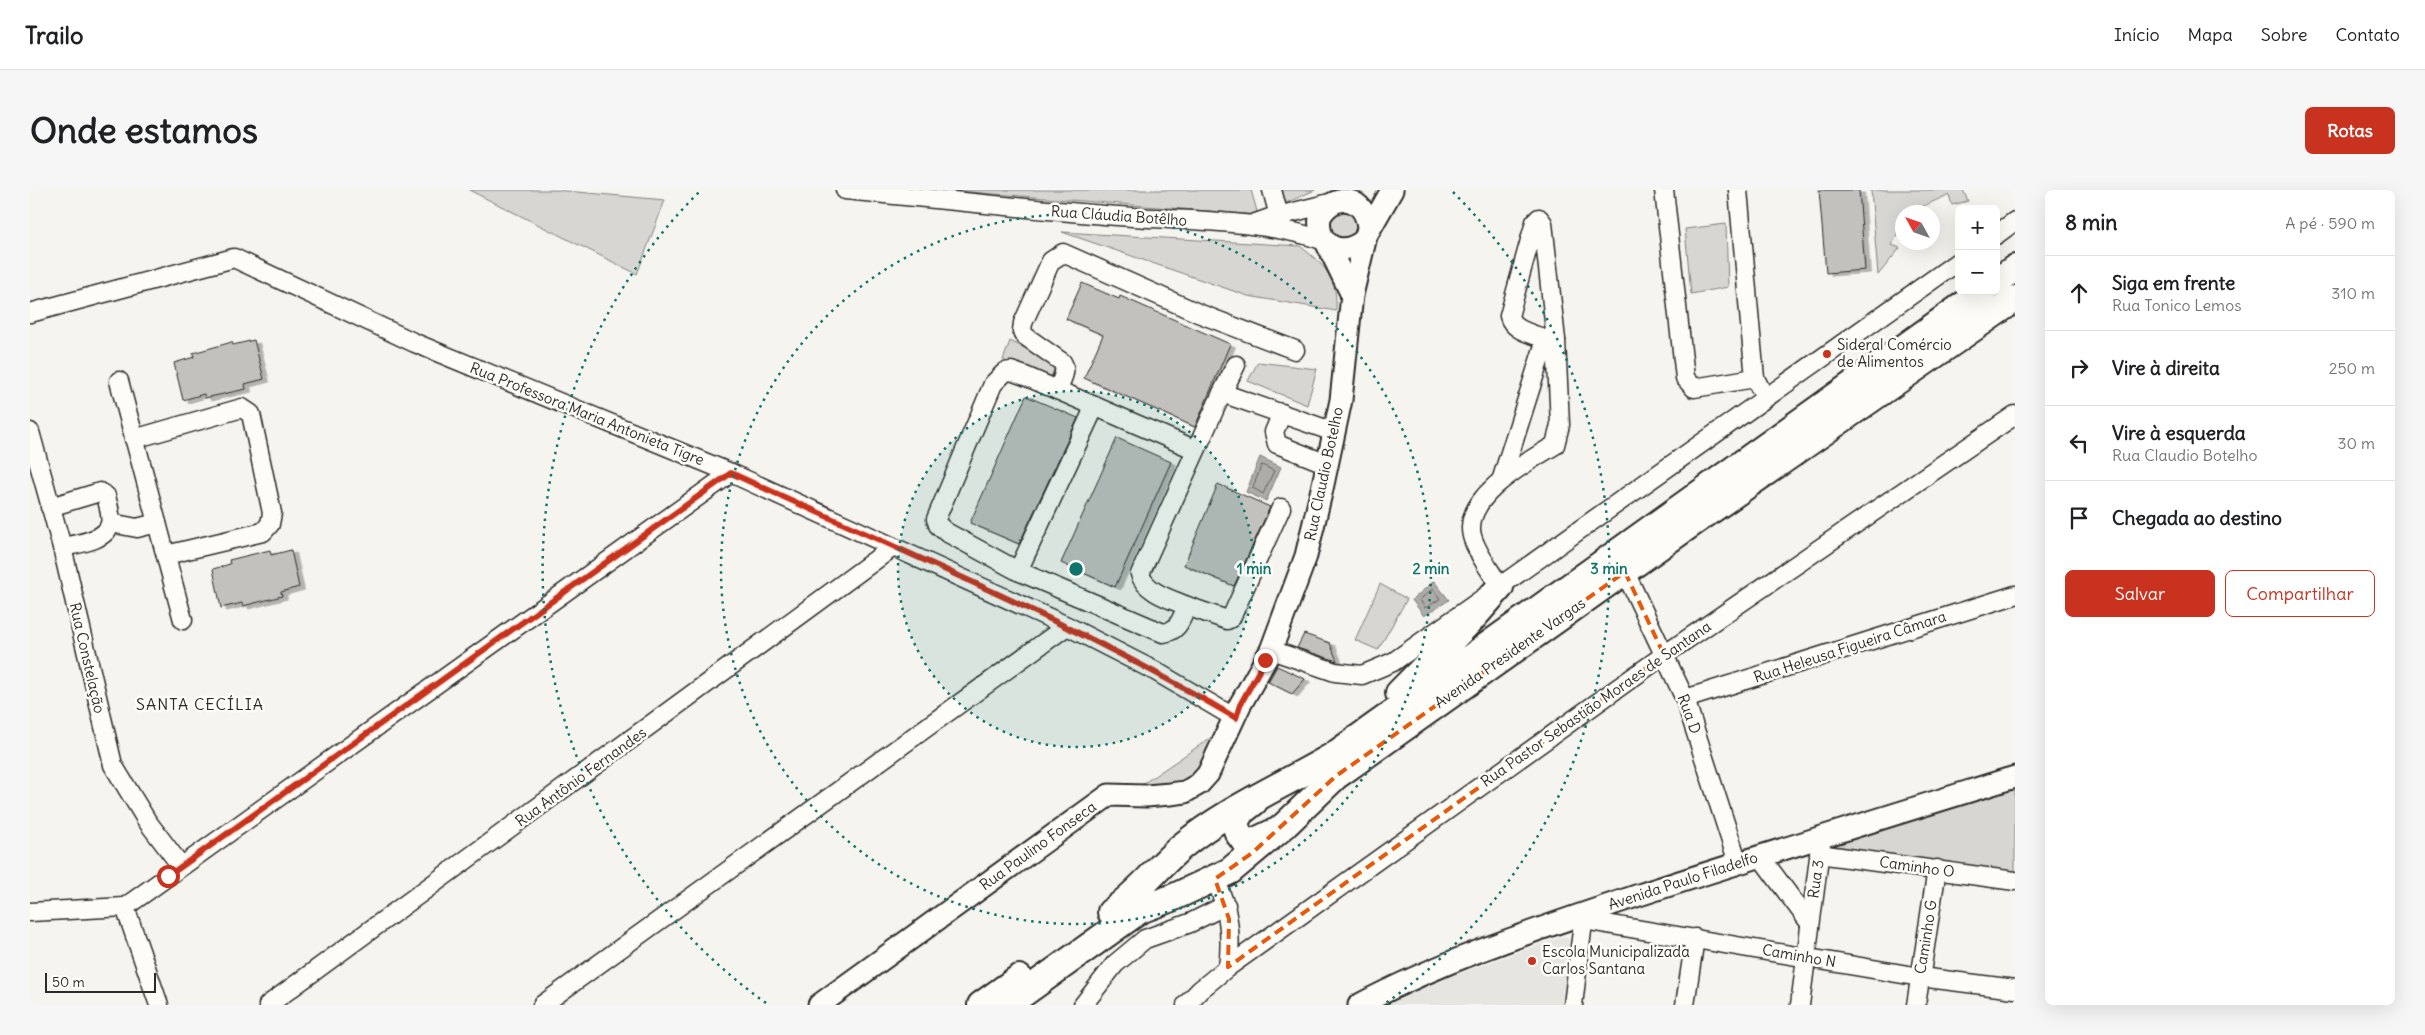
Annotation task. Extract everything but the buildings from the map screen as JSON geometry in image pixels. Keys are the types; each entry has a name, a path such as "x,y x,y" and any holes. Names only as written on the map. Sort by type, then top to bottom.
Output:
{"main road":[{"path":"2000,279 2015,268"},
{"name":"Avenida Presidente Vargas","path":"981,1005 1132,898 1175,853 1232,810 1316,766 1353,742 1695,495 1977,295"},
{"name":"Avenida Presidente Vargas","path":"1007,1005 1140,910 1215,879 1242,861 1285,825 1336,776 2015,299"},
{"path":"1353,742 1472,619 1500,587"},
{"path":"1266,792 1241,812 1236,820 1237,832 1246,842 1252,843 1260,841 1285,825"}],"street":[{"name":"Rua Cláudia Botêlho","path":"845,190 1054,211 1250,226 1276,223 1326,242"},
{"path":"1261,190 1276,223"},
{"path":"1272,190 1276,223"},
{"name":"Rua Claudio Botelho","path":"1238,711 1271,650 1306,556 1341,400 1352,295 1368,230 1392,190"},
{"path":"1664,190 1685,378 1694,388 1756,378"},
{"path":"1738,190 1756,378 1765,400"},
{"path":"1276,223 1342,198 1352,200 1362,207 1367,216 1368,230 1362,241 1346,249 1336,248 1326,242"},
{"path":"1342,198 1320,217 1320,234 1326,242 1352,295"},
{"path":"1500,587 1474,544 1471,523 1476,509 1502,478 1555,444 1559,435 1543,222 1538,218 1535,222 1509,316 1511,322 1516,327 1551,340"},
{"path":"2000,231 2015,221"},
{"path":"1058,390 1064,376 1065,366 1025,336 1022,331 1023,324 1052,261 1063,253 1198,313 1295,350"},
{"name":"Rua Professora Maria Antonieta Tigre","path":"30,313 234,258 415,344 731,473 1067,626 1238,711"},
{"path":"1271,650 1335,672 1362,675 1393,662 1955,264"},
{"path":"1502,478 1551,340"},
{"path":"1236,364 1140,574 1142,582 1158,593 1187,606 1227,620 1231,618 1281,508"},
{"path":"1187,606 1178,628 1163,634 1018,571 946,532 938,525 936,519 993,384 1005,372 1011,371 1058,390 1196,450"},
{"path":"119,381 183,620"},
{"path":"1222,393 1334,432"},
{"path":"1018,571 1095,406"},
{"path":"134,439 242,408 251,414 272,513 270,524 263,532 166,555"},
{"path":"1282,413 1274,432 1276,444 1327,464"},
{"name":"Rua Pastor Sebastião Moraes de Santana","path":"1186,1005 1200,990 1228,967 1664,655 2015,415"},
{"name":"Rua Constelação","path":"30,432 62,547 113,765 147,821 182,866"},
{"path":"30,912 126,906 731,473"},
{"path":"50,507 100,492 106,496 111,523"},
{"path":"111,523 137,528 157,523"},
{"path":"62,547 98,537 111,523"},
{"name":"Rua Antônio Fernandes","path":"268,1005 893,547"},
{"name":"Rua D","path":"1624,572 1685,699 1738,862"},
{"name":"Rua Heleusa Figueira Câmara","path":"1685,699 2015,595"},
{"path":"542,1005 1067,626"},
{"name":"Rua Paulino Fonseca","path":"819,1005 1109,795 1146,796 1170,794 1185,792 1198,784 1208,774 1238,711"},
{"name":"Avenida Paulo Filadelfo","path":"1361,1004 1420,974 1470,953 1584,917 1738,862 1821,845 2015,777"},
{"name":"Caminho O","path":"1821,845 1937,869 2015,882"},
{"name":"Rua 3","path":"1808,957 1809,922 1821,845"},
{"name":"Rua 3","path":"1760,856 1809,922"},
{"name":"Caminho G","path":"1916,1005 1937,869"},
{"path":"1215,879 1226,905 1231,938 1228,967"},
{"path":"1083,1005 1115,964 1145,939 1190,923 1226,905"},
{"path":"126,906 159,1005"},
{"path":"1573,1005 1584,917"},
{"name":"Caminho N","path":"1584,917 1920,976 2015,989"},
{"path":"1685,1005 1696,938"},
{"path":"1800,1005 1808,957"}],"highlighted area":[{"path":"1625,572 1664,655 1228,967 1229,919 1215,879 1252,853 1336,776"}],"shaded area":[{"path":"469,190 555,190 665,200 637,274"},
{"path":"945,190 1251,190 1258,215"},
{"path":"1282,190 1315,190 1286,203"},
{"path":"1871,190 1963,190 1968,201 1952,205 1949,195 1926,205 1895,205 1895,239 1892,245 1895,246 1895,250 1898,250 1878,275"},
{"path":"1333,209 1352,210 1361,228 1345,247 1324,234"},
{"path":"1726,224 1728,287 1691,294 1685,229"},
{"path":"1062,232 1300,246 1323,266 1328,273 1335,289 1336,311 1248,296"},
{"path":"1010,341 1057,363 1049,381 1003,360"},
{"path":"1258,362 1317,369 1307,405 1248,381"},
{"path":"1380,584 1407,599 1378,650 1355,640"},
{"path":"1225,728 1196,783 1128,794"},
{"path":"2015,787 2015,874 1828,845"},
{"name":"Escola Municipalizada Carlos Santana","path":"1564,936 1572,942 1562,1005 1384,1005 1440,980"}],"water":[{"path":"1260,457 1281,467 1266,501 1246,492"},
{"path":"1434,581 1449,600 1424,616 1412,600"}],"place":[{"name":"Sideral Comércio de Alimentos","path":"1827,354"},
{"name":"Escola Municipalizada Carlos Santana","path":"1532,961"}],"district":[{"name":"SANTA CECÍLIA","path":"200,704"}],"route":[{"path":"168,876 731,473 1067,626 1155,671 1236,718 1240,705 1265,660"}]}
